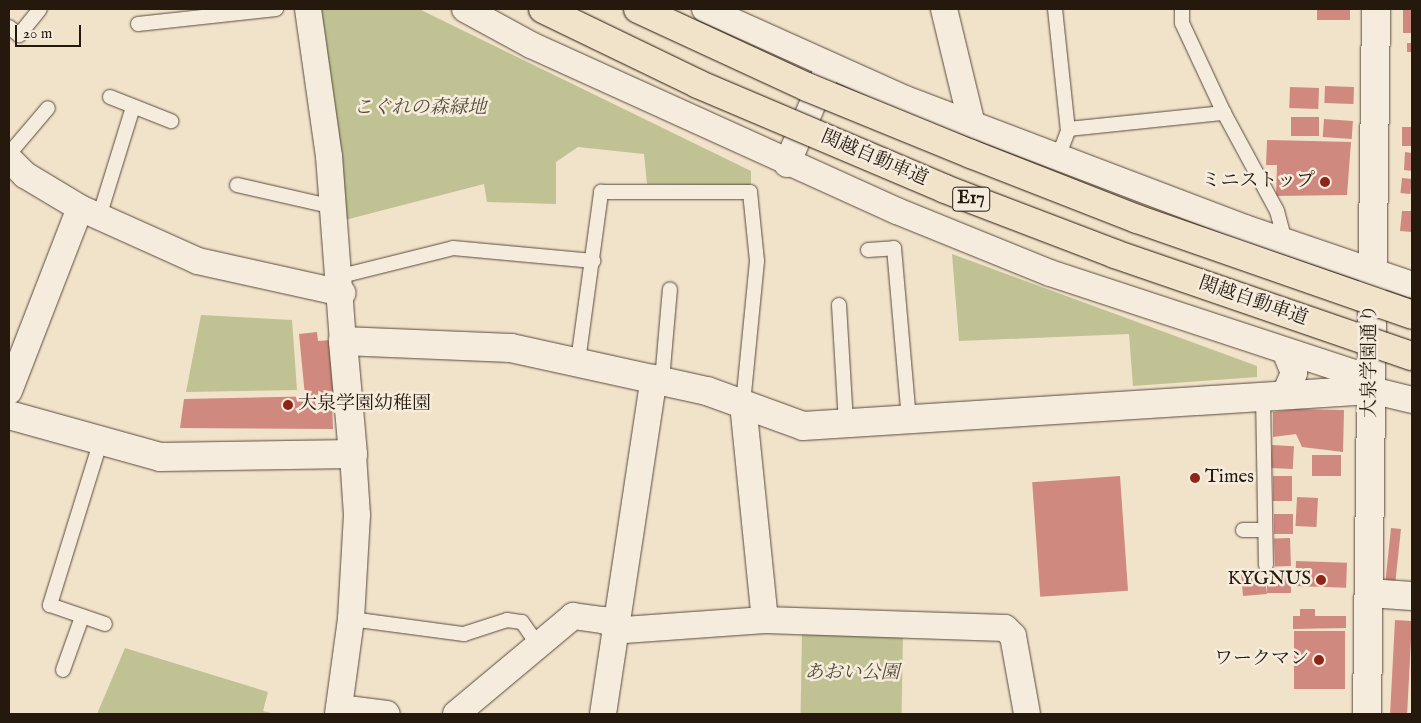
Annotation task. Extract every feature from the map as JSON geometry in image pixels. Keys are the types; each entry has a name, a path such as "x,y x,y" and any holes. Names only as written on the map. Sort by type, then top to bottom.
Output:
{"highway":[{"name":"関越自動車道","path":"543,9 698,84 946,189 1115,254 1412,356"},
{"name":"関越自動車道","path":"638,9 807,87 971,154 1137,219 1412,316"}],"street":[{"path":"308,9 334,207 357,515 351,619 339,711 387,714"},
{"path":"465,9 531,45 787,164 1050,273 1286,353 1357,374 1371,390"},
{"path":"705,9 905,99 971,122 1058,157 1284,241 1412,285"},
{"path":"944,9 971,122"},
{"name":"大泉学園通り","path":"1367,714 1376,9"},
{"path":"787,164 830,65"},
{"path":"9,158 25,175 90,212 198,261 341,284"},
{"path":"9,391 90,212"},
{"path":"343,341 511,348 658,379 743,404 803,426 1371,390 1412,400"},
{"path":"1274,395 1294,373 1286,353"},
{"path":"603,714 615,626 658,379"},
{"path":"743,404 765,620"},
{"path":"9,415 160,457 353,454"},
{"path":"1369,592 1412,596"},
{"path":"456,714 573,616 624,630 765,620 1004,628 1013,636 1027,714"}],"lane":[{"path":"9,26 20,35 40,9"},
{"path":"138,24 276,9"},
{"path":"1055,9 1068,129 1058,157"},
{"path":"1182,9 1182,23 1224,114 1277,210 1284,241"},
{"path":"110,97 171,121"},
{"path":"90,212 133,107"},
{"path":"9,154 48,108"},
{"path":"1068,129 1224,114"},
{"path":"237,185 334,207"},
{"path":"578,361 601,192 750,192 758,261 743,404"},
{"path":"341,284 453,248 593,261"},
{"path":"868,250 894,248 910,418"},
{"path":"658,379 670,289"},
{"path":"839,305 846,423"},
{"path":"1266,565 1265,530 1274,395"},
{"path":"101,440 50,605 105,624"},
{"path":"1243,530 1265,530"},
{"path":"63,670 82,616"},
{"path":"351,619 464,634 507,620 522,622 538,645"}],"green space":[{"name":"こぐれの森緑地","path":"316,9 419,9 751,171 751,185 647,184 644,154 578,147 556,162 556,204 487,202 484,184 345,220"},
{"path":"952,254 1257,366 1257,377 1133,386 1129,334 959,341"},
{"path":"201,315 292,320 297,390 186,392"},
{"name":"あおい公園","path":"802,632 903,634 902,714 801,714"},
{"path":"125,648 268,692 263,711 275,714 97,714"}],"building":[{"path":"1317,9 1350,9 1350,20 1317,20"},
{"path":"1403,9 1412,9 1412,33 1403,33"},
{"path":"1407,43 1412,43 1412,52 1407,52"},
{"path":"1325,86 1354,87 1353,104 1324,103"},
{"path":"1290,87 1319,88 1318,109 1289,108"},
{"path":"1291,117 1319,117 1319,136 1291,136"},
{"path":"1324,119 1353,121 1352,139 1323,137"},
{"path":"1402,127 1412,127 1412,146 1402,146"},
{"path":"1267,140 1351,142 1347,195 1276,196 1277,165 1266,165"},
{"path":"1405,152 1412,153 1412,171 1404,170"},
{"path":"1402,178 1412,179 1410,194 1400,193"},
{"path":"1402,211 1412,211 1412,232 1400,231"},
{"path":"317,332 318,341 330,340 334,393 305,396 299,334"},
{"path":"325,396 325,403 332,403 333,429 180,428 184,399"},
{"path":"1296,409 1344,410 1343,452 1302,447 1296,434 1273,437 1273,412"},
{"path":"1272,445 1294,446 1293,469 1271,468"},
{"path":"1312,455 1341,455 1341,476 1312,476"},
{"path":"1120,476 1128,591 1040,597 1032,482"},
{"path":"1273,476 1292,476 1292,501 1273,501"},
{"path":"1297,497 1318,498 1316,527 1295,526"},
{"path":"1274,514 1293,514 1293,534 1274,534"},
{"path":"1391,528 1401,529 1395,582 1385,581"},
{"path":"1290,538 1291,566 1275,567 1274,539"},
{"path":"1296,561 1347,563 1346,588 1295,586"},
{"path":"1256,570 1257,580 1265,579 1267,594 1243,596 1241,571"},
{"path":"1267,572 1291,572 1291,593 1267,593"},
{"path":"1300,609 1315,609 1315,616 1346,616 1346,628 1293,629 1293,616 1300,616"},
{"path":"1395,620 1412,621 1407,714 1390,714"},
{"path":"1294,631 1345,631 1345,689 1294,689"}],"place":[{"name":"ミニストップ","path":"1325,182"},
{"name":"大泉学園幼稚園","path":"288,405"},
{"name":"Times","path":"1195,478"},
{"name":"KYGNUS","path":"1321,580"},
{"name":"ワークマン","path":"1319,660"}]}
